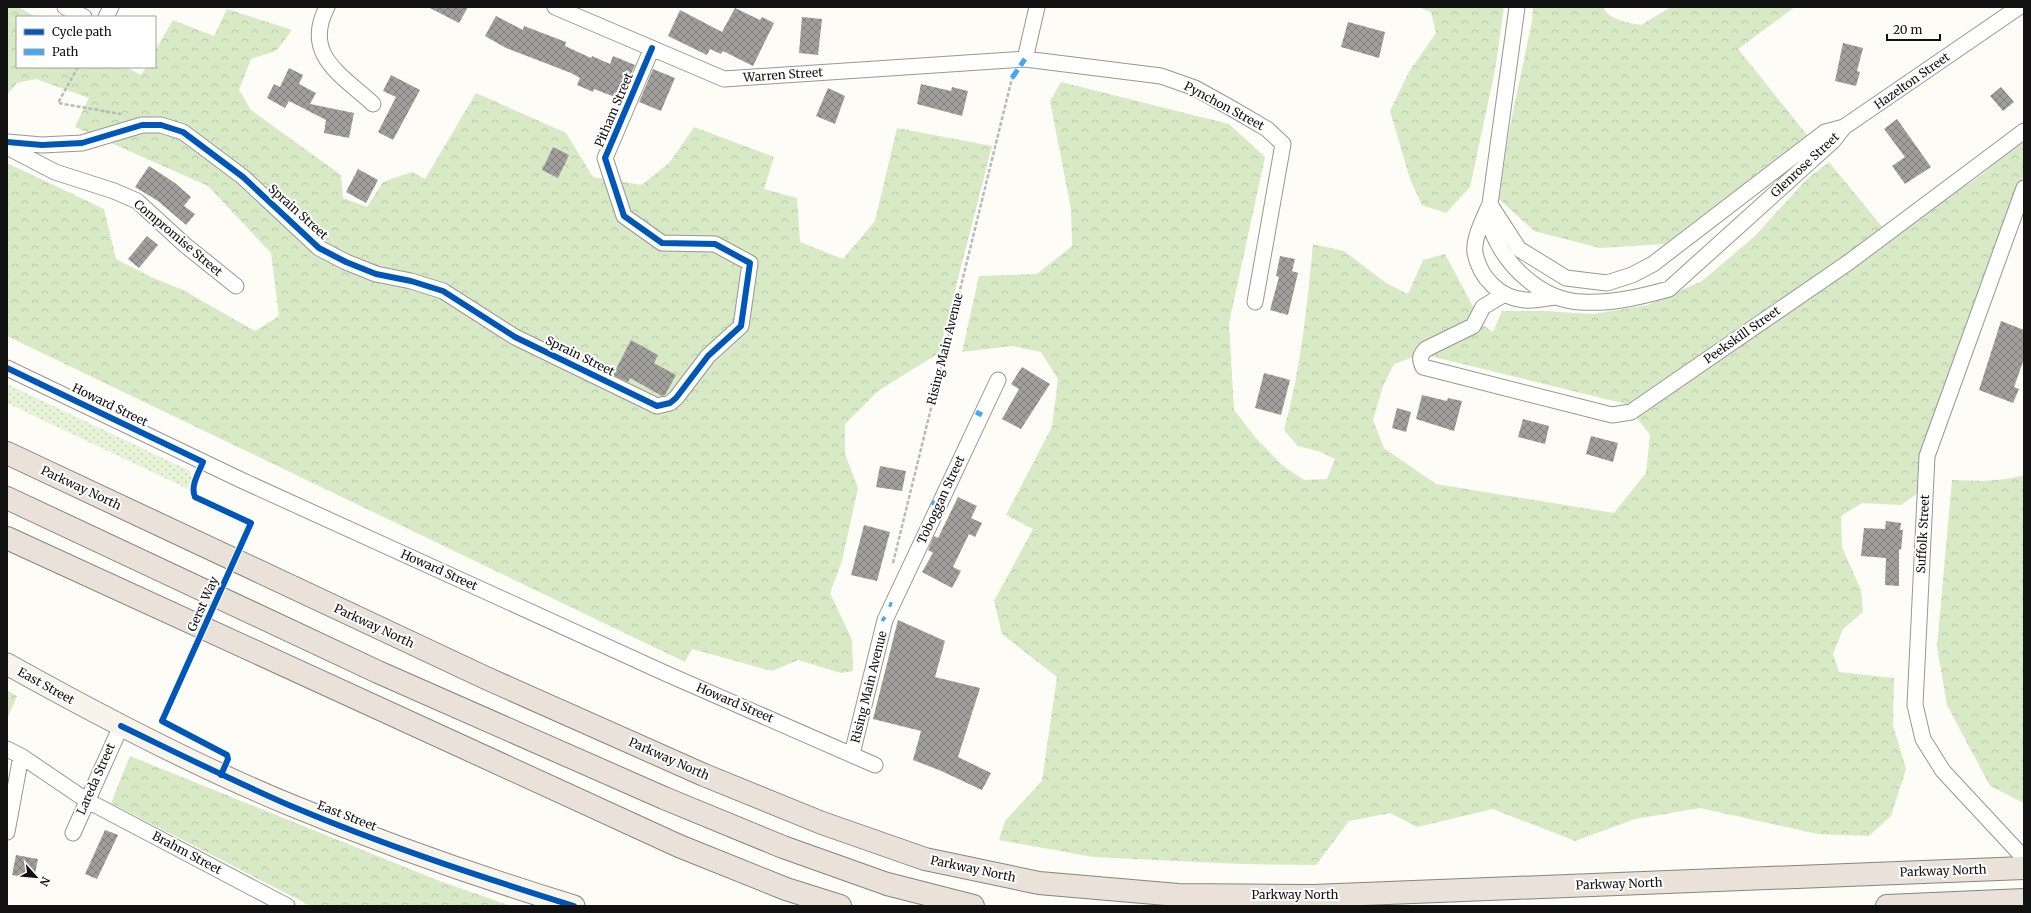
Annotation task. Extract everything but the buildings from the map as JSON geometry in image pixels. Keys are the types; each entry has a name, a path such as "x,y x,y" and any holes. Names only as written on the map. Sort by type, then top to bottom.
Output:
{"highway":[{"name":"Parkway North","path":"7,453 479,675 704,775 822,823 925,859 1038,883 1178,895 1313,896 2024,868"},
{"path":"7,498 378,672 664,798 783,847 887,884 973,906"},
{"path":"7,538 679,846 786,889 840,906"},
{"path":"7,546 179,616"},
{"path":"1887,906 2024,900"}],"main road":[{"name":"East Street","path":"7,664 121,726 221,775 299,809 492,881 574,906"}],"street":[{"path":"65,7 82,16"},
{"path":"106,16 111,7"},
{"path":"327,7 318,29 318,41 326,61 373,104"},
{"name":"Warren Street","path":"555,7 724,79 1025,60"},
{"path":"1025,60 1037,7"},
{"name":"Glenrose Street","path":"1517,7 1490,204 1492,230 1514,267 1532,284 1556,297 1580,302 1606,302 1634,298 1669,289 1833,141 1844,127"},
{"name":"Hazelton Street","path":"1844,127 2019,7"},
{"name":"Pitham Street","path":"652,48 606,158 624,216 662,243 714,244 750,263 741,326 708,356 676,398 664,406 657,406"},
{"name":"Pynchon Street","path":"1025,60 1161,76 1195,88 1213,98 1267,129 1283,144 1255,302"},
{"name":"Sprain Street","path":"7,142 42,145 82,143 142,125 161,125 183,132 243,177 319,248 346,262 376,274 411,280 443,291 515,337 657,406"},
{"name":"Glenrose Street","path":"1490,204 1519,250 1566,278 1607,283 1632,275 1653,264 1825,132 1844,127"},
{"name":"Peekskill Street","path":"1503,295 1484,307 1473,326 1426,349 1421,354 1420,361 1423,367 1612,414 1631,412 1849,262 2024,131"},
{"name":"Compromise Street","path":"7,147 55,172 114,191 137,201 185,245 236,286"},
{"name":"Suffolk Street","path":"2024,188 1927,456 1915,705 1923,739 1943,770 2024,858"},
{"path":"1490,204 1479,230 1475,252 1483,274 1503,295 1526,300 1556,297"},
{"name":"Howard Street","path":"7,368 203,462 667,674 875,765"},
{"name":"Toboggan Street","path":"885,620 998,380"},
{"name":"Rising Main Avenue","path":"852,754 885,620"},
{"name":"Lareda Street","path":"73,833 86,800 121,726"},
{"name":"Brahm Street","path":"7,749 21,756 86,800 287,906"},
{"path":"7,832 21,756"}],"path":[{"path":"77,68 58,103 144,117 148,125"}],"green space":[{"path":"7,7 18,7 34,16 16,16 16,68 128,68 141,75 145,68 156,68 156,49 173,20 214,36 227,9 292,30 276,51 251,59 239,90 251,110 341,175 343,198 367,207 383,182 412,172 425,179 476,93 566,133 593,177 642,185 670,162 694,127 774,157 764,189 797,198 800,242 843,259 875,221 897,128 992,146 939,353 878,391 845,424 845,454 858,488 842,561 830,593 852,640 853,671 841,673 798,660 772,671 692,649 685,662 7,336 7,163 104,209 116,259 151,277 183,290 255,331 279,316 271,253 208,186 75,127 89,98 36,79 17,83 7,95"},
{"path":"1418,7 1504,7 1495,70 1470,187 1446,213 1422,205 1410,179 1390,111 1409,72 1436,33 1431,12"},
{"path":"1533,7 1603,7 1606,12 1614,18 1641,25 1671,7 1795,7 1738,49 1807,135 1665,244 1600,248 1534,231 1499,199 1509,131 1532,21"},
{"path":"1061,82 1229,124 1265,157 1229,323 1234,410 1256,438 1282,465 1304,480 1327,479 1335,459 1321,452 1298,446 1284,430 1299,361 1306,314 1313,244 1344,251 1386,283 1408,294 1423,260 1445,254 1483,325 1493,332 1502,311 1543,311 1593,314 1647,305 1702,281 1755,236 1807,179 1829,162 1888,234 1959,183 1967,185 1987,170 1990,162 2016,143 2024,143 2024,174 1921,460 1921,491 1901,505 1862,503 1841,516 1842,547 1861,590 1863,612 1843,629 1833,654 1839,672 1894,678 1893,725 1906,769 1891,816 1869,836 1818,834 1700,808 1635,819 1575,841 1493,809 1417,827 1390,813 1349,821 1316,865 1241,864 1093,857 999,840 1005,821 1042,781 1057,677 1002,634 994,601 1033,529 1006,515 1052,427 1058,379 1041,352 1012,346 962,352 979,276 1037,274 1072,246 1071,209 1050,101","holes":["1422,354 1626,404 1650,435 1646,473 1614,513 1436,484 1384,448 1373,420 1383,386 1394,364"]},
{"path":"7,384 190,471 192,481 188,489 7,403"},
{"path":"2024,475 2024,803 1990,786 1947,705 1937,647 1952,480 1997,480"},
{"path":"7,690 17,696 7,719"},
{"path":"130,756 437,880 511,906 311,906 111,803"}],"marked path":[{"path":"1012,78 1025,59"},
{"path":"976,412 982,415"},
{"path":"932,502 938,506"}],"cycle path":[{"path":"7,142 42,145 82,143 142,125 161,125 183,132 243,177 319,248 346,262 376,274 411,281 443,291 515,337 657,406 670,403 676,398 708,356 741,326 750,263 715,244 662,243 624,216 605,158 652,48"},
{"name":"Gerst Way","path":"7,368 203,462 194,484 195,497 251,523 162,721 227,755 228,759 221,775"},
{"path":"121,726 248,787 361,834 431,859 574,906"}]}
